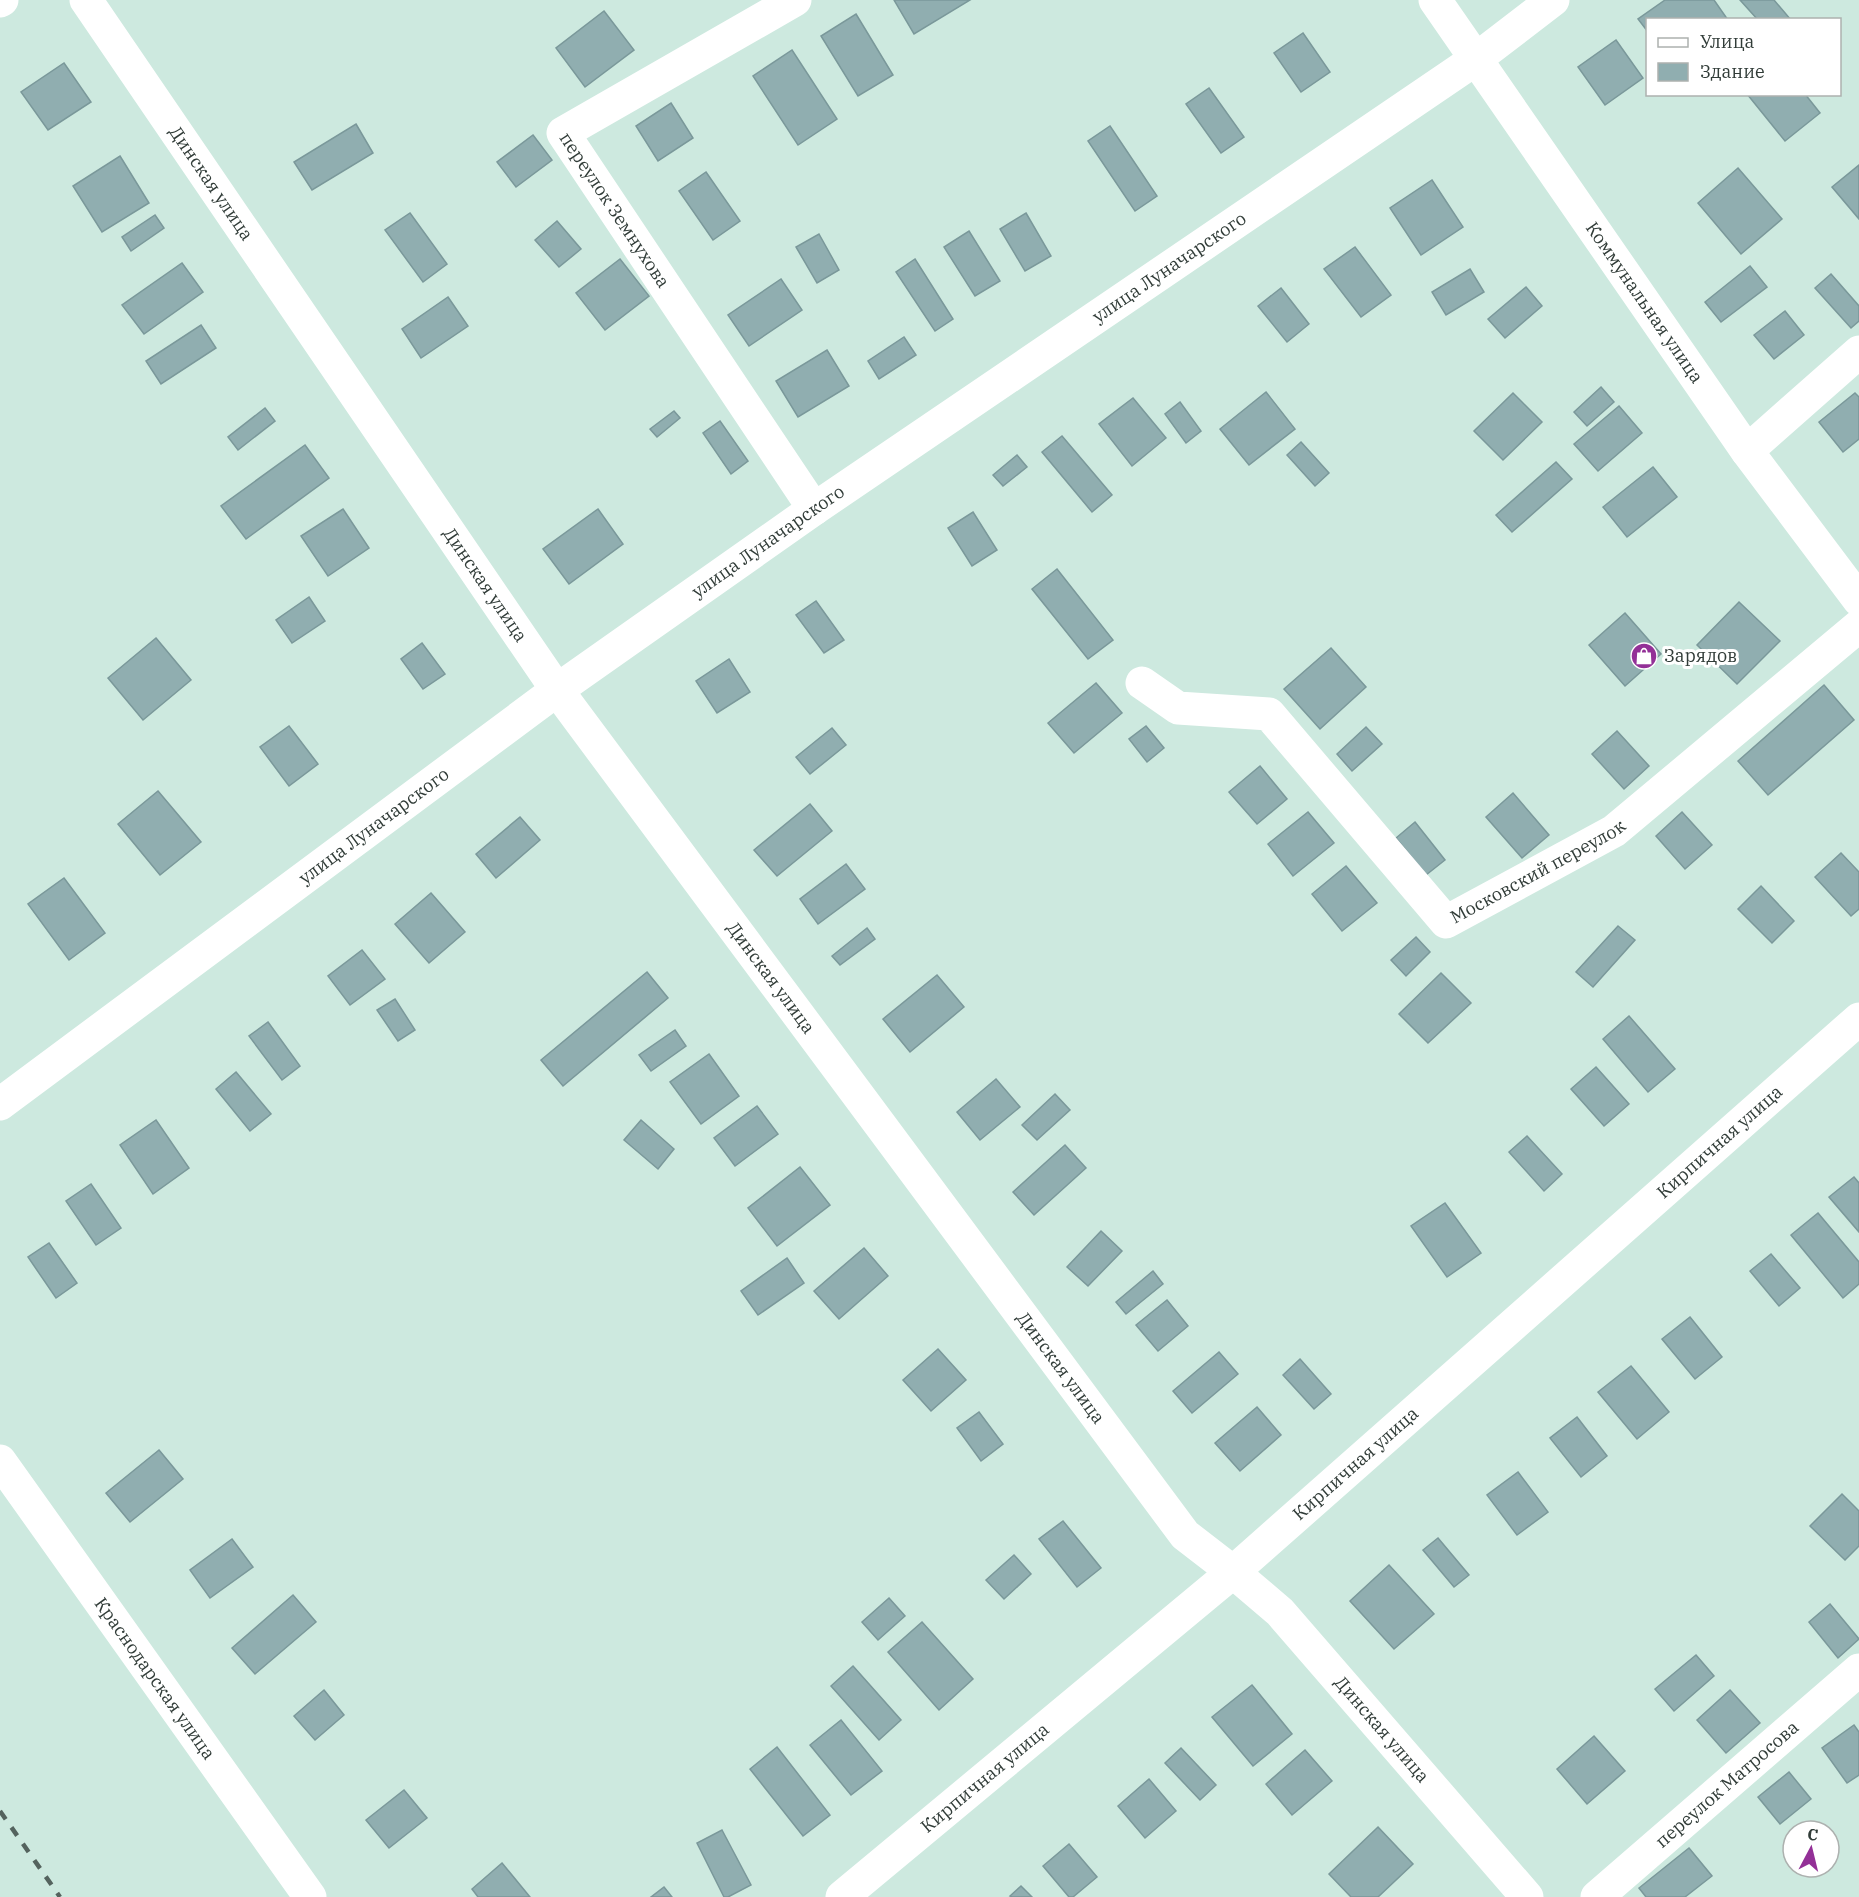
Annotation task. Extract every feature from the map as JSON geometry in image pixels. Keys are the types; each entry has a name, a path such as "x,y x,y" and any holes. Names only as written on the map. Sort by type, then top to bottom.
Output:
{"street":[{"name":"Динская улица","path":"86,0 557,690 1185,1535 1281,1612 1527,1897"},
{"name":"переулок Земнухова","path":"795,0 563,133 814,509"},
{"name":"Коммунальная улица","path":"1435,0 1747,451 1859,600"},
{"name":"улица Луначарского","path":"0,1104 557,690 814,509 1476,59 1553,0"},
{"path":"1747,451 1859,352"},
{"name":"Московский переулок","path":"1142,683 1178,708 1269,714 1446,922 1614,831 1859,626"},
{"name":"Кирпичная улица","path":"842,1897 1233,1572 1859,1019"},
{"name":"Краснодарская улица","path":"0,1461 310,1897"},
{"name":"переулок Матросова","path":"1597,1897 1859,1670"}],"building":[{"path":"894,0 970,0 914,34"},
{"path":"1665,0 1714,0 1727,18 1646,18 1646,29 1638,19"},
{"path":"1740,0 1774,0 1789,18 1756,18"},
{"path":"604,11 634,50 585,87 556,48"},
{"path":"856,14 893,75 858,96 821,36"},
{"path":"1303,33 1330,72 1301,92 1274,53"},
{"path":"1616,40 1643,78 1605,105 1578,67"},
{"path":"792,50 837,119 798,145 753,76"},
{"path":"64,63 91,102 48,130 21,92"},
{"path":"1209,88 1244,137 1221,153 1186,104"},
{"path":"1749,96 1807,96 1820,113 1785,141"},
{"path":"671,103 693,138 658,161 636,126"},
{"path":"356,124 373,153 312,190 294,162"},
{"path":"1110,126 1157,196 1135,211 1088,141"},
{"path":"533,135 552,160 516,187 497,162"},
{"path":"120,156 149,203 102,232 73,186"},
{"path":"1859,165 1859,219 1832,187"},
{"path":"1738,168 1782,219 1741,254 1698,203"},
{"path":"706,172 740,221 713,240 679,191"},
{"path":"1432,180 1463,227 1421,255 1390,208"},
{"path":"410,213 447,264 423,282 385,230"},
{"path":"1026,213 1051,256 1025,271 1000,229"},
{"path":"155,215 164,228 131,251 122,237"},
{"path":"557,221 581,249 559,267 535,240"},
{"path":"969,231 1000,281 975,296 944,247"},
{"path":"819,234 839,270 817,283 796,247"},
{"path":"1355,247 1391,295 1361,317 1324,269"},
{"path":"620,259 649,296 605,330 576,293"},
{"path":"915,259 953,319 935,331 896,272"},
{"path":"182,263 203,292 144,334 122,305"},
{"path":"1750,266 1767,287 1721,322 1705,302"},
{"path":"1470,269 1484,292 1446,315 1432,292"},
{"path":"1831,274 1859,306 1859,321 1851,328 1815,288"},
{"path":"781,279 802,310 749,346 728,315"},
{"path":"1526,287 1542,306 1505,338 1488,319"},
{"path":"1281,288 1309,324 1287,342 1258,306"},
{"path":"448,297 468,326 421,358 402,329"},
{"path":"1785,311 1804,335 1774,359 1754,335"},
{"path":"201,325 216,348 161,384 146,361"},
{"path":"904,337 916,355 879,379 868,361"},
{"path":"827,350 849,386 798,417 776,381"},
{"path":"1601,387 1614,402 1587,426 1574,412"},
{"path":"1266,392 1295,429 1249,465 1220,429"},
{"path":"1513,393 1542,422 1503,460 1474,431"},
{"path":"1855,393 1859,397 1859,439 1843,452 1819,422"},
{"path":"1133,398 1166,438 1132,466 1099,424"},
{"path":"1180,402 1201,431 1186,443 1165,414"},
{"path":"1619,406 1642,433 1598,471 1574,444"},
{"path":"265,408 275,421 238,450 228,437"},
{"path":"674,411 680,418 657,437 650,429"},
{"path":"720,421 748,461 731,474 703,433"},
{"path":"1062,436 1112,495 1092,512 1042,452"},
{"path":"1301,442 1329,473 1315,486 1287,455"},
{"path":"305,445 329,478 246,539 221,506"},
{"path":"1017,455 1027,467 1003,486 993,475"},
{"path":"1556,462 1572,479 1512,532 1496,515"},
{"path":"1653,467 1677,497 1627,537 1603,507"},
{"path":"343,509 369,548 328,576 301,536"},
{"path":"598,509 623,544 569,584 543,549"},
{"path":"973,512 997,550 972,566 948,528"},
{"path":"1057,569 1113,640 1088,659 1032,589"},
{"path":"309,597 325,621 292,643 276,620"},
{"path":"816,601 844,640 824,653 796,615"},
{"path":"1739,602 1780,641 1737,684 1697,645"},
{"path":"1625,613 1661,654 1625,686 1589,645"},
{"path":"156,638 191,680 143,720 108,678"},
{"path":"422,643 445,674 423,689 401,659"},
{"path":"1331,648 1366,687 1320,729 1284,689"},
{"path":"729,659 750,692 717,713 696,681"},
{"path":"1096,683 1122,713 1074,753 1048,723"},
{"path":"1824,685 1854,720 1768,795 1738,761"},
{"path":"289,726 318,764 289,786 260,747"},
{"path":"1146,726 1164,748 1147,762 1129,739"},
{"path":"1366,727 1382,744 1352,771 1337,754"},
{"path":"832,728 846,745 810,774 796,757"},
{"path":"1617,731 1649,766 1624,789 1592,754"},
{"path":"1260,766 1287,799 1257,824 1229,792"},
{"path":"158,791 201,842 160,875 118,824"},
{"path":"1513,793 1549,835 1522,858 1486,817"},
{"path":"810,804 832,831 777,876 754,850"},
{"path":"1308,812 1334,843 1293,876 1268,844"},
{"path":"1682,812 1712,845 1685,869 1656,836"},
{"path":"520,817 540,840 496,878 476,854"},
{"path":"1415,822 1445,860 1426,875 1396,838"},
{"path":"1841,853 1859,872 1859,909 1851,916 1815,877"},
{"path":"846,864 865,889 818,924 800,899"},
{"path":"1346,866 1377,903 1342,931 1312,894"},
{"path":"64,878 105,933 69,960 28,904"},
{"path":"1761,886 1794,921 1772,943 1738,909"},
{"path":"431,893 465,932 429,963 395,924"},
{"path":"1618,926 1635,940 1593,987 1576,972"},
{"path":"867,928 875,939 840,965 832,956"},
{"path":"1416,937 1430,952 1406,976 1391,960"},
{"path":"362,950 385,979 350,1005 328,976"},
{"path":"647,972 668,998 563,1086 541,1060"},
{"path":"1441,973 1471,1003 1428,1043 1399,1014"},
{"path":"937,975 964,1007 910,1052 883,1019"},
{"path":"395,999 415,1030 398,1041 377,1010"},
{"path":"1629,1016 1675,1069 1648,1092 1603,1039"},
{"path":"268,1022 300,1066 282,1080 249,1036"},
{"path":"675,1030 686,1046 651,1071 639,1055"},
{"path":"709,1054 739,1096 701,1124 670,1082"},
{"path":"1596,1067 1629,1104 1604,1126 1571,1089"},
{"path":"236,1072 271,1114 250,1131 216,1089"},
{"path":"996,1079 1020,1107 980,1140 957,1112"},
{"path":"1055,1094 1070,1110 1037,1140 1022,1125"},
{"path":"757,1106 778,1134 735,1166 714,1138"},
{"path":"156,1120 189,1168 153,1194 120,1145"},
{"path":"641,1120 674,1149 658,1169 624,1140"},
{"path":"1527,1136 1562,1174 1544,1191 1509,1152"},
{"path":"1065,1145 1086,1168 1034,1215 1013,1192"},
{"path":"800,1167 830,1205 777,1246 748,1208"},
{"path":"1854,1177 1859,1183 1859,1232 1829,1197"},
{"path":"91,1184 121,1228 96,1245 66,1201"},
{"path":"1445,1203 1481,1253 1447,1277 1411,1226"},
{"path":"1818,1213 1859,1262 1859,1284 1843,1298 1791,1235"},
{"path":"1101,1231 1122,1251 1088,1286 1067,1267"},
{"path":"49,1243 77,1283 56,1298 28,1257"},
{"path":"864,1248 888,1276 839,1319 814,1291"},
{"path":"1771,1254 1800,1288 1779,1306 1750,1271"},
{"path":"787,1258 804,1283 758,1315 741,1291"},
{"path":"1153,1271 1163,1284 1126,1314 1116,1302"},
{"path":"1167,1300 1188,1326 1158,1351 1136,1325"},
{"path":"1690,1317 1722,1357 1695,1379 1662,1339"},
{"path":"938,1349 966,1380 931,1411 903,1380"},
{"path":"1219,1352 1238,1374 1192,1413 1173,1391"},
{"path":"1300,1359 1331,1394 1314,1409 1283,1375"},
{"path":"1631,1366 1669,1412 1637,1439 1598,1392"},
{"path":"1257,1407 1281,1435 1240,1471 1215,1443"},
{"path":"979,1412 1003,1444 981,1461 957,1428"},
{"path":"1577,1417 1607,1456 1581,1477 1550,1438"},
{"path":"159,1450 183,1479 130,1522 106,1493"},
{"path":"1518,1472 1548,1512 1517,1535 1487,1495"},
{"path":"1842,1494 1859,1511 1859,1546 1845,1560 1810,1526"},
{"path":"1063,1521 1101,1568 1077,1587 1039,1539"},
{"path":"1438,1538 1469,1575 1454,1587 1423,1550"},
{"path":"232,1539 253,1567 210,1598 190,1570"},
{"path":"1014,1555 1031,1574 1004,1599 986,1580"},
{"path":"1389,1565 1434,1614 1394,1649 1350,1601"},
{"path":"293,1595 316,1622 255,1674 232,1648"},
{"path":"889,1598 905,1616 878,1640 862,1622"},
{"path":"1830,1604 1859,1639 1838,1658 1809,1622"},
{"path":"922,1622 973,1679 939,1710 888,1652"},
{"path":"1696,1655 1714,1676 1674,1711 1655,1689"},
{"path":"853,1666 901,1720 879,1740 831,1686"},
{"path":"1252,1685 1292,1734 1253,1766 1212,1717"},
{"path":"324,1690 344,1715 315,1740 294,1716"},
{"path":"1730,1690 1760,1723 1726,1753 1697,1720"},
{"path":"841,1720 882,1771 851,1795 810,1745"},
{"path":"1854,1725 1859,1732 1859,1775 1847,1783 1822,1748"},
{"path":"1594,1736 1625,1771 1587,1804 1557,1769"},
{"path":"777,1747 830,1815 803,1836 750,1769"},
{"path":"1181,1748 1216,1785 1200,1800 1165,1763"},
{"path":"1305,1750 1332,1781 1292,1815 1266,1784"},
{"path":"1789,1772 1811,1799 1786,1819 1781,1819 1780,1824 1758,1797"},
{"path":"1149,1779 1176,1811 1145,1838 1118,1806"},
{"path":"404,1790 427,1818 389,1848 366,1820"},
{"path":"1378,1827 1413,1864 1378,1897 1351,1897 1329,1874"},
{"path":"722,1830 751,1885 728,1897 724,1897 697,1843"},
{"path":"1069,1844 1097,1877 1073,1897 1069,1897 1043,1866"},
{"path":"1689,1848 1712,1876 1685,1897 1646,1897 1639,1888"},
{"path":"502,1863 530,1897 478,1897 472,1889"},
{"path":"1021,1886 1032,1897 1010,1896"},
{"path":"664,1887 672,1897 651,1897"}],"railway":[{"path":"0,1811 60,1897"}],"place":[{"name":"Зарядов","path":"1644,656"}]}
